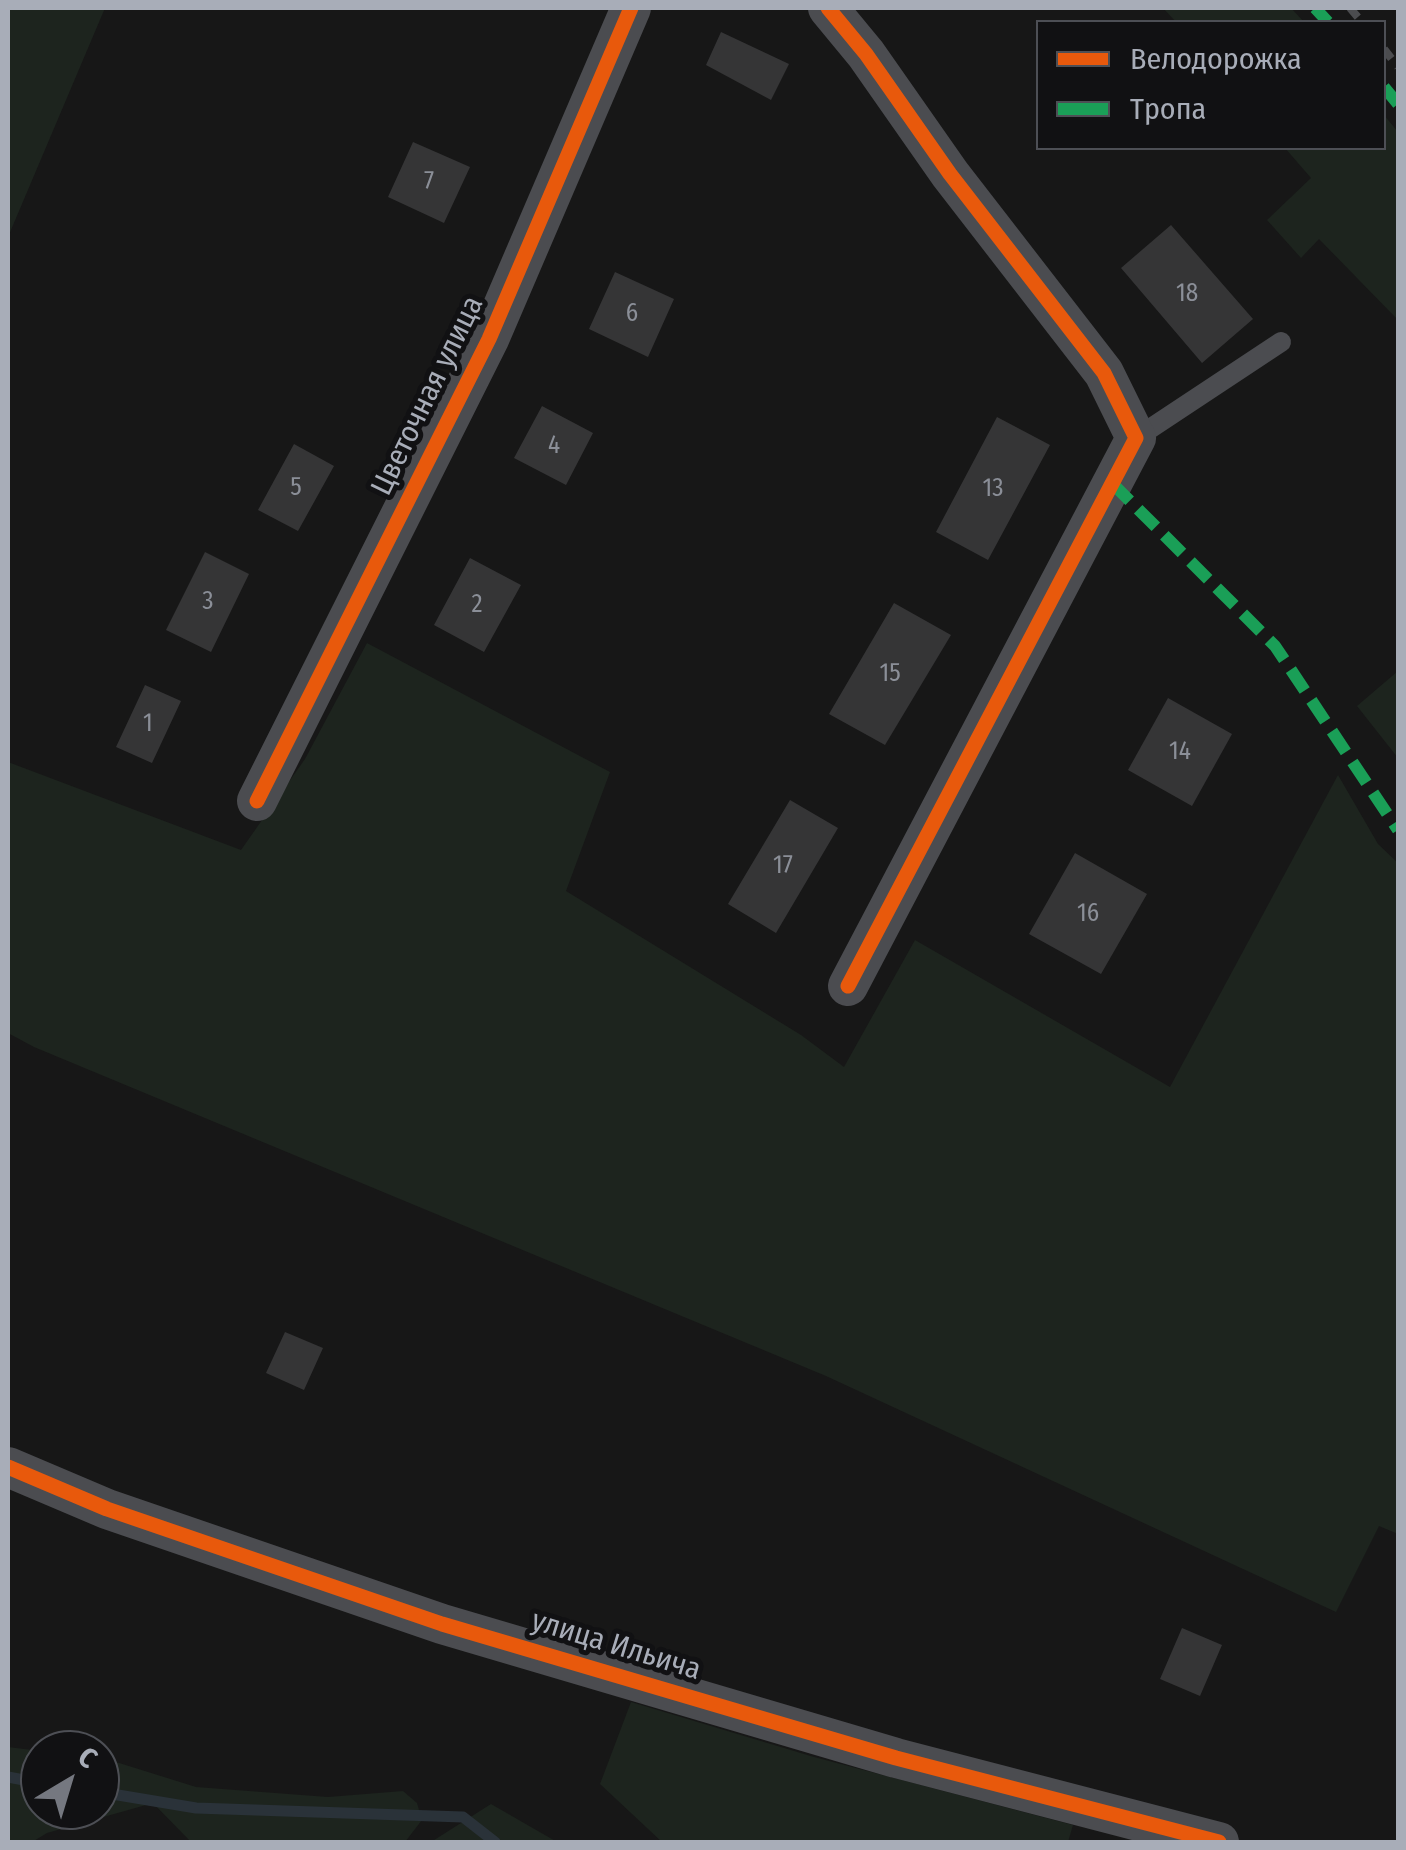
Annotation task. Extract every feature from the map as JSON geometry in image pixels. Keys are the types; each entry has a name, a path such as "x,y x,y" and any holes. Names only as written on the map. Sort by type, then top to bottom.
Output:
{"street":[{"name":"Цветочная улица","path":"257,801 490,339 631,8"},
{"path":"828,8 1104,373 1136,438 848,986"},
{"name":"улица Ильича","path":"8,1468 107,1509 442,1624 896,1758 1219,1842"}],"lane":[{"path":"1136,438 1281,342"}],"shaded area":[{"path":"8,8 105,8 8,237"},
{"path":"1163,8 1291,8 1302,20 1174,20"},
{"path":"1386,117 1398,132 1398,320 1319,239 1301,258 1267,220 1311,178 1287,150 1386,150"},
{"path":"367,643 610,772 566,891 801,1035 844,1067 915,940 1170,1087 1338,775 1378,844 1398,863 1398,1534 1379,1526 1336,1612 826,1376 8,1033 8,762 241,850 305,759"},
{"path":"1398,671 1398,758 1357,706"},
{"path":"631,1702 814,1757 1073,1825 1068,1842 662,1842 600,1784"},
{"path":"8,1747 20,1748 20,1830 58,1830 32,1842 8,1842"},
{"path":"120,1763 196,1787 328,1797 403,1791 417,1803 422,1820 405,1842 191,1842 153,1803 120,1812"},
{"path":"491,1804 557,1842 431,1842"}],"building":[{"path":"721,32 789,64 771,100 706,65"},
{"path":"413,142 470,167 444,223 388,197"},
{"path":"1171,225 1253,319 1202,363 1121,268"},
{"path":"615,272 674,299 648,357 589,329"},
{"path":"542,406 593,433 566,485 514,458"},
{"path":"997,417 1050,445 988,560 936,532"},
{"path":"294,444 334,466 298,531 258,510"},
{"path":"205,552 249,574 211,652 166,630"},
{"path":"470,558 521,585 484,652 434,625"},
{"path":"894,603 951,635 885,745 829,714"},
{"path":"145,685 181,701 152,763 116,747"},
{"path":"1168,698 1232,734 1192,806 1128,770"},
{"path":"790,800 838,828 776,933 728,904"},
{"path":"1075,853 1147,894 1101,974 1029,934"},
{"path":"285,1332 323,1348 304,1390 266,1373"},
{"path":"1182,1628 1222,1645 1200,1696 1160,1679"}],"waterway":[{"path":"8,1777 20,1779"},
{"path":"120,1795 196,1808 463,1817 495,1842"}],"railway":[{"path":"1350,8 1360,20"},
{"path":"1386,52 1398,67"}],"marked path":[{"path":"1315,8 1326,20"},
{"path":"1386,89 1398,104"},
{"path":"1112,483 1275,646 1398,830"}],"cycle path":[{"path":"257,801 489,339 631,8"},
{"path":"828,8 1104,373 1136,438 848,986"},
{"path":"8,1467 107,1509 442,1624 896,1758 1219,1842"}]}
